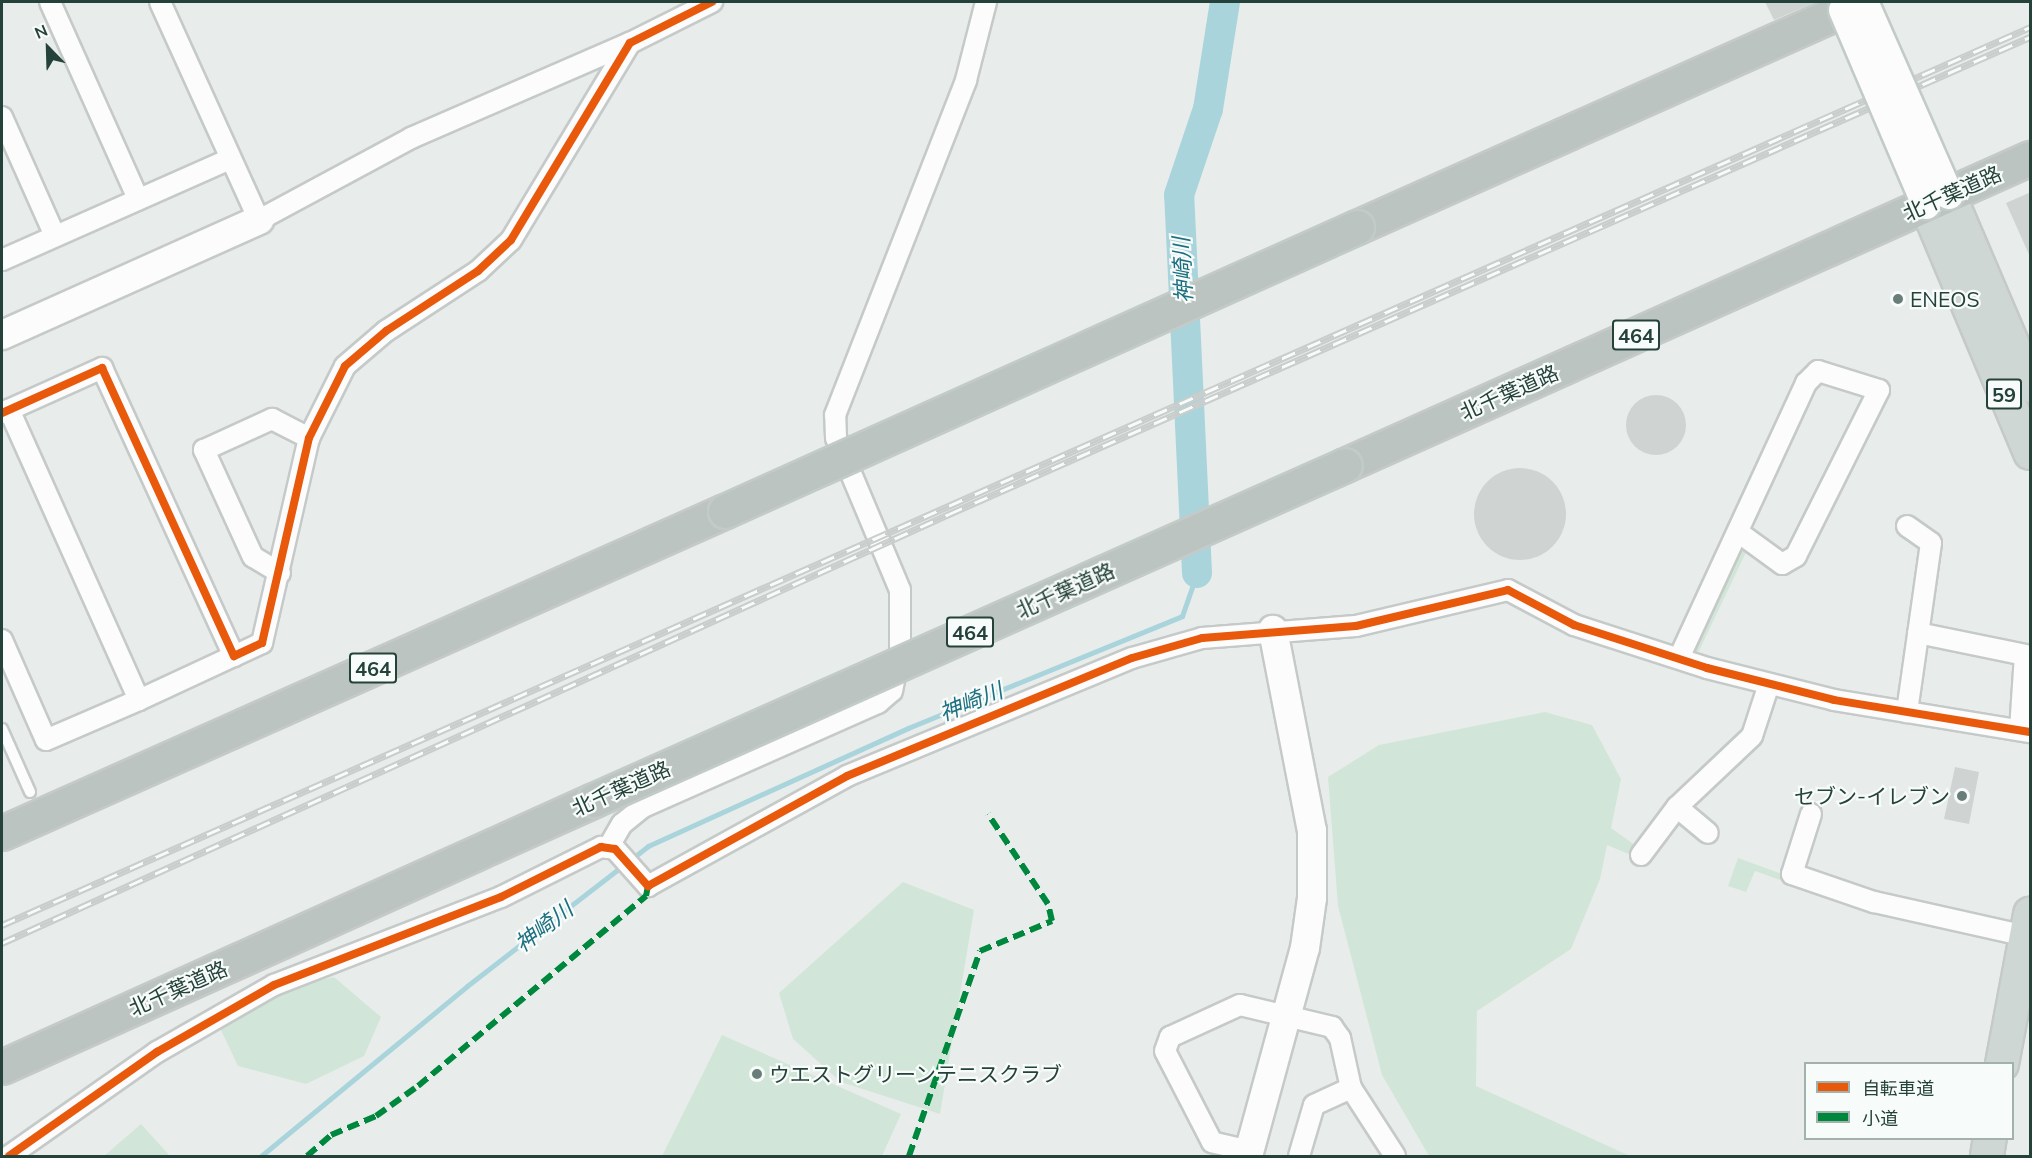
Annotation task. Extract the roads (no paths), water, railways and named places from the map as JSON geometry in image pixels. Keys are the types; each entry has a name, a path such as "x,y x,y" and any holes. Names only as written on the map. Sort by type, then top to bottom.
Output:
{"highway":[{"name":"464","path":"2,833 725,511 1852,4"},
{"name":"北千葉道路","path":"2,1067 2031,158"}],"main road":[{"name":"59","path":"1937,200 2031,385"},
{"name":"59","path":"1937,200 2031,453"},
{"path":"2002,1062 2028,925"},
{"path":"1987,1156 1990,1140"}],"street":[{"path":"50,2 138,199"},
{"path":"160,2 259,220"},
{"path":"2,335 259,220 411,138 630,43 712,2"},
{"path":"614,851 622,824 643,807 878,703 892,691 900,651 900,590 836,438 835,415 966,80 986,2"},
{"path":"1852,4 1937,200"},
{"path":"2,640 46,740 262,643 280,573 309,438 345,366 386,331 478,271 511,240 630,43"},
{"path":"2,117 55,236"},
{"path":"2,260 230,159"},
{"path":"139,700 5,411 102,368 234,656"},
{"path":"1679,658 1806,383 1818,371 1879,390 1796,556 1782,564 1738,532"},
{"path":"280,573 253,557 204,450 272,419 309,438"},
{"path":"1906,526 1931,543 1907,712"},
{"path":"614,851 648,886 847,776 1132,658 1202,639 1273,630 1356,626 1508,591 1574,625 1769,684 1907,712 2025,731 2025,655 1918,633"},
{"path":"1273,630 1312,831 1312,898 1285,1017 1249,1154 1212,1142 1165,1051 1170,1037 1240,1005 1285,1017 1332,1027 1340,1038 1350,1088 1395,1156"},
{"path":"1641,855 1677,807 1752,736 1769,684"},
{"path":"1677,807 1708,833"},
{"path":"1811,814 1792,874 1874,902 2028,925"},
{"path":"9,1156 157,1052 274,985 614,851"},
{"path":"1299,1156 1314,1106 1350,1088"}],"lane":[{"path":"2,729 30,792"}],"waterway":[{"name":"神崎川","path":"1197,573 1179,195 1208,109 1225,2"},
{"name":"神崎川","path":"261,1156 467,986 648,846 908,728 1182,616 1197,573"}],"railway":[{"path":"2,925 2030,27"},
{"path":"2,943 949,514 2030,37"}],"place":[{"name":"ENEOS","path":"1898,299"},
{"name":"セブン-イレブン","path":"1962,796"},
{"name":"ウエストグリーンテニスクラブ","path":"757,1074"}]}
